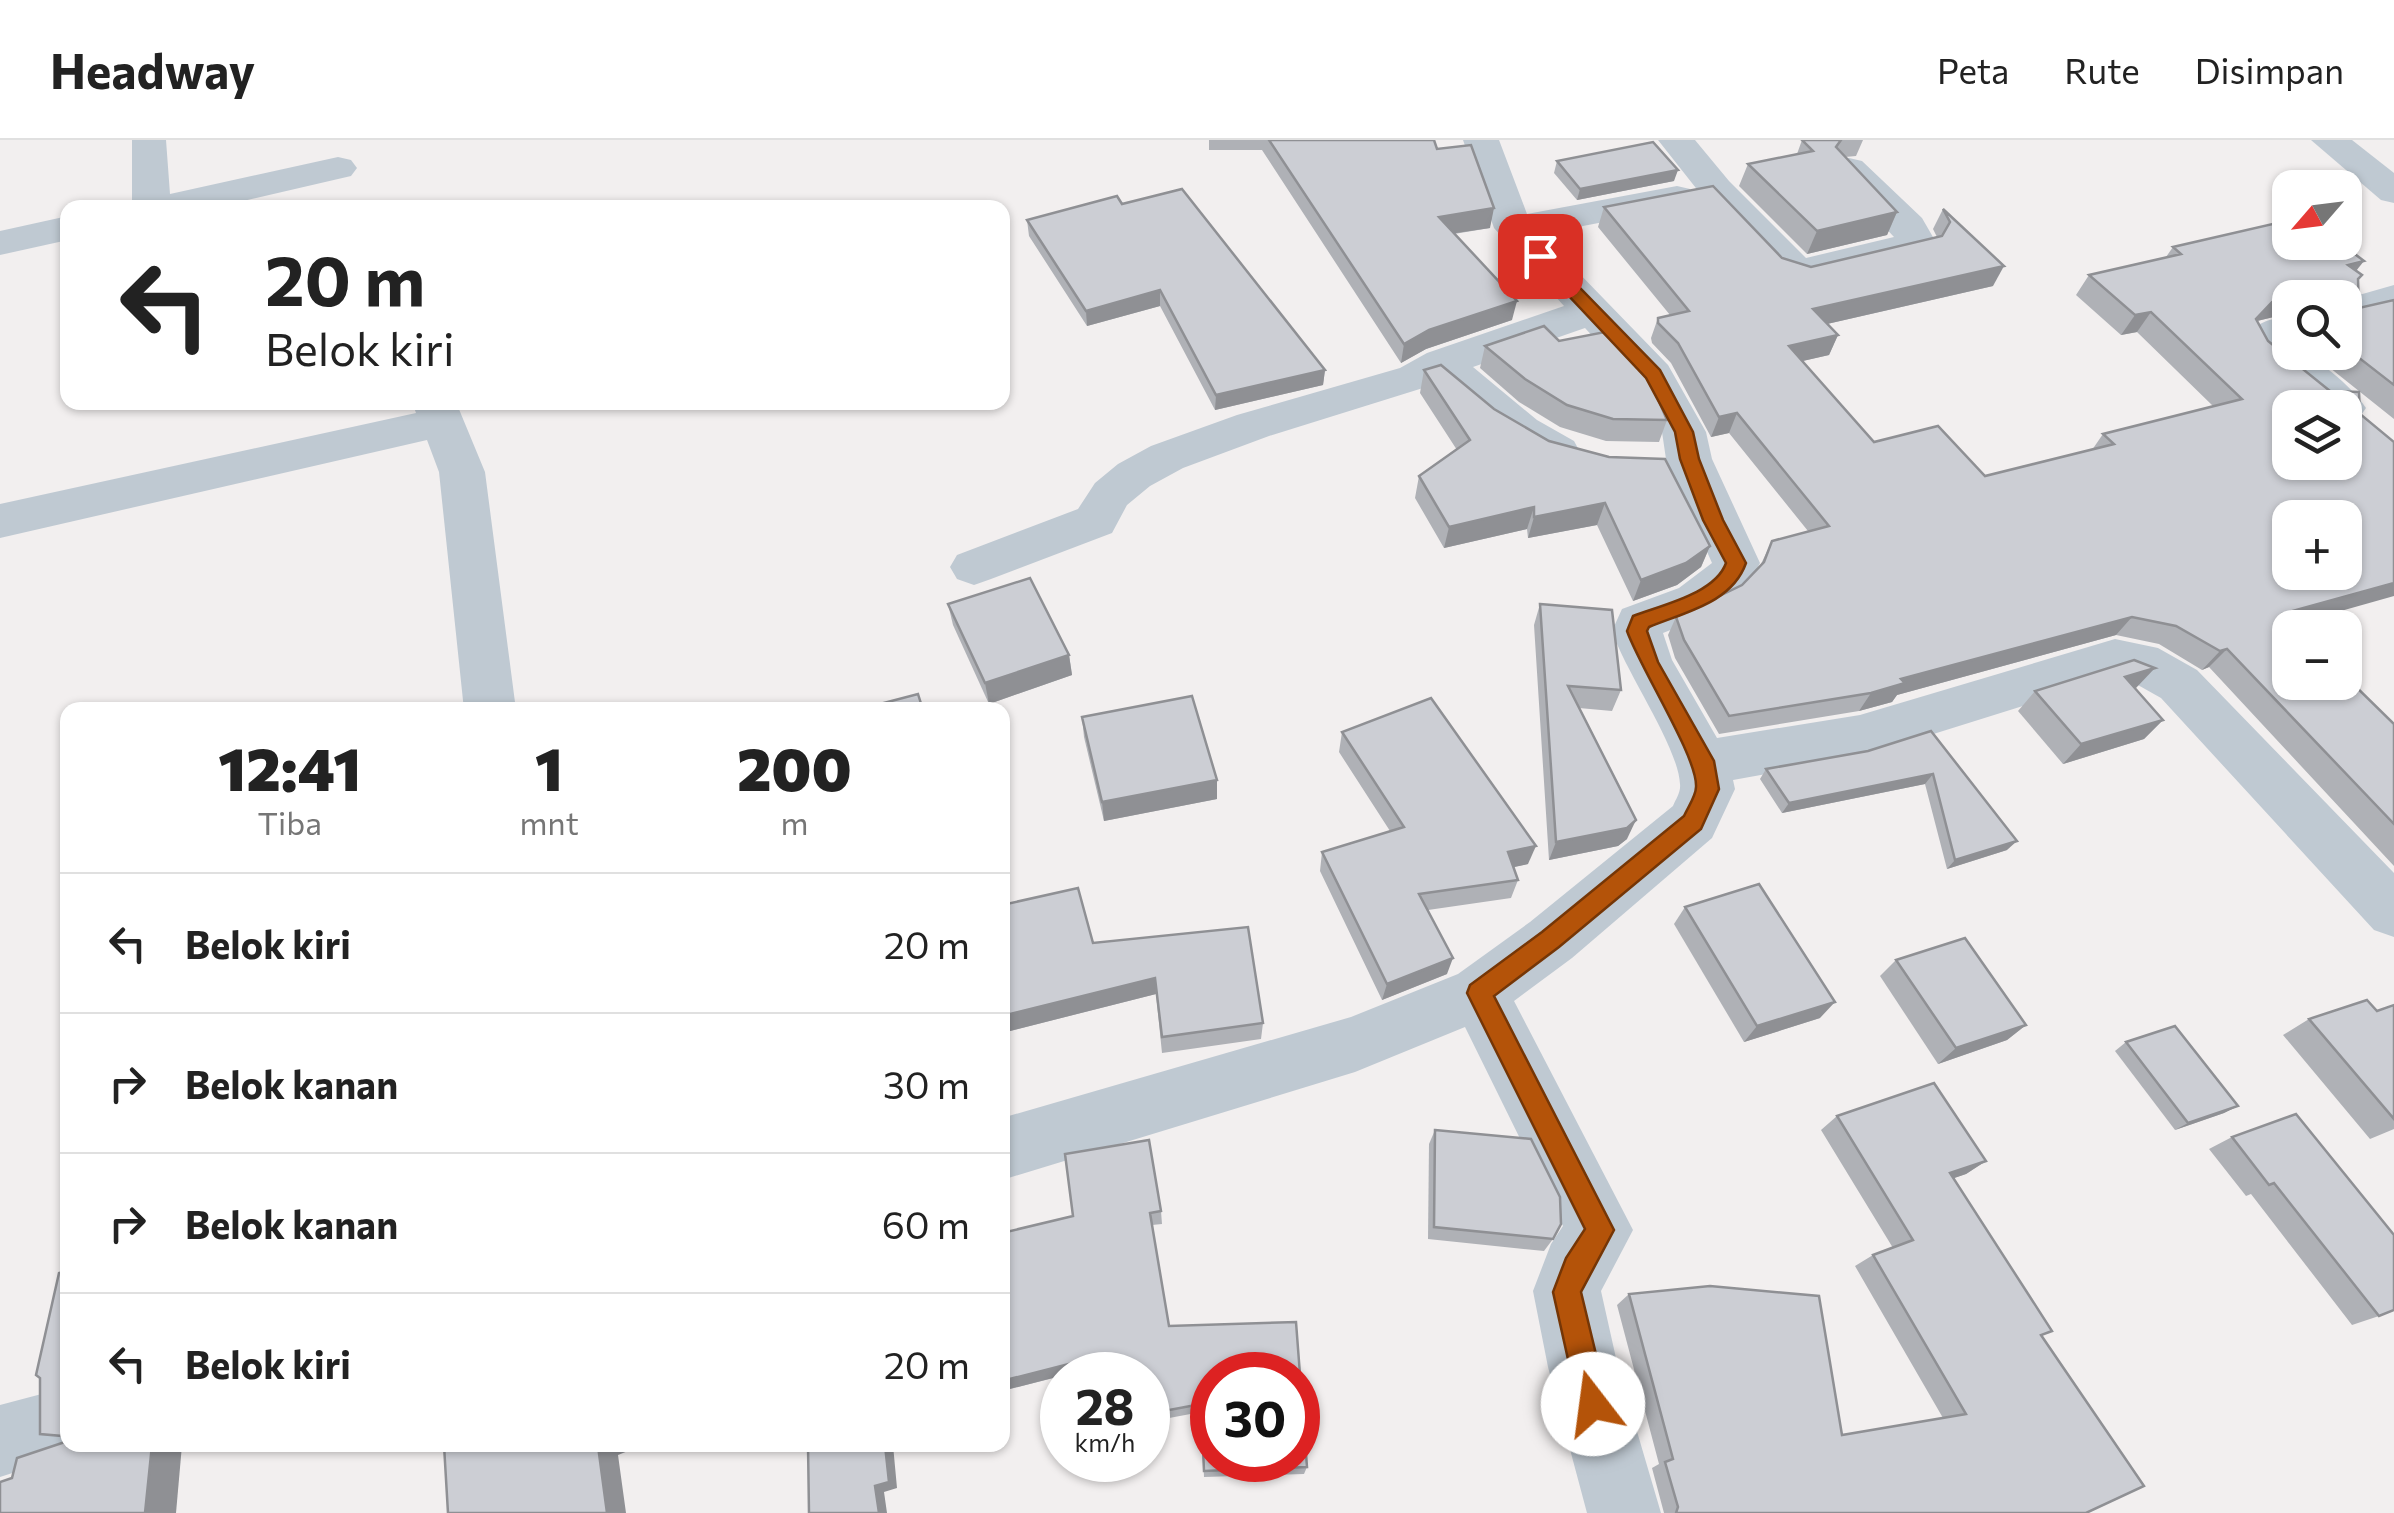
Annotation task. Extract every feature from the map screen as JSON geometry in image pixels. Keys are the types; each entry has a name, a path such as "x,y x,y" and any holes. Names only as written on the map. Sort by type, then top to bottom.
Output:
{"street":[{"path":"1010,1147 1355,1044 1479,993 1551,940 1692,822 1708,789 1703,761 1648,662 1637,631 1640,622 1717,590 1731,577 1736,563 1713,520 1670,460 1684,432 1654,374 1513,228 1481,140"},
{"path":"1676,140 1716,189 1802,272 1917,244 1908,226 1849,169"},
{"path":"2330,140 2394,192"},
{"path":"148,142 151,200"},
{"path":"186,200 333,154 351,200"},
{"path":"1513,228 1716,189"},
{"path":"0,244 60,230"},
{"path":"2362,307 2394,298"},
{"path":"974,566 1096,522 1110,494 1147,466 1221,436 1415,378 1442,363 1592,311"},
{"path":"1442,363 1521,430 1558,452 1594,460"},
{"path":"2297,370 2322,390"},
{"path":"0,521 438,412 462,472 489,702"},
{"path":"2362,422 2382,438"},
{"path":"1703,761 1756,758 1844,738 2114,658 2140,662 2179,684 2394,912"},
{"path":"1479,993 1600,1230 1576,1268 1567,1292 1583,1367 1624,1513"},
{"path":"0,1441 60,1424"}],"building":[{"path":"1269,140 1434,140 1437,149 1471,145 1494,208 1439,217 1517,301 1429,330 1404,344"},
{"path":"1802,140 1841,140 1836,147 1897,212 1817,231 1748,164 1813,151"},
{"path":"1653,142 1678,170 1580,189 1557,161"},
{"path":"1713,186 1782,258 1811,267 1942,236 1950,222 1943,209 2004,266 1813,309 1838,335 1789,346 1874,442 1938,426 1985,476 2114,444 2103,434 2242,399 2151,312 2135,315 2089,275 2181,254 2173,247 2272,224 2272,260 2364,261 2348,265 2362,275 2358,280 2272,280 2272,302 2256,319 2272,344 2272,370 2304,370 2329,390 2272,390 2272,480 2362,480 2362,416 2394,442 2394,583 2296,610 2272,610 2272,696 2227,649 2220,651 2176,626 2132,617 1901,679 1905,683 1871,693 1729,716 1684,640 1676,617 1742,585 1764,562 1772,541 1829,526 1737,413 1719,417 1678,343 1658,323 1658,318 1689,311 1604,207"},
{"path":"1182,189 1325,370 1216,395 1160,290 1086,311 1027,220 1117,196 1122,204"},
{"path":"2394,300 2394,385 2362,360 2362,307"},
{"path":"1544,326 1559,341 1610,331 1648,376 1667,420 1613,419 1567,405 1525,379 1485,346"},
{"path":"1441,365 1494,409 1549,441 1609,457 1665,459 1710,546 1686,563 1641,580 1605,503 1534,517 1534,507 1449,527 1419,476 1470,440 1424,370"},
{"path":"1030,578 1069,655 985,683 948,604"},
{"path":"1540,604 1612,610 1621,690 1568,686 1636,820 1627,828 1556,842"},
{"path":"2134,660 2155,668 2125,677 2163,720 2081,744 2035,691"},
{"path":"2362,693 2394,724 2394,824 2276,700 2362,700"},
{"path":"918,694 920,702 888,702"},
{"path":"1192,696 1217,780 1102,802 1082,717"},
{"path":"1431,698 1536,846 1508,852 1518,880 1419,894 1453,958 1387,984 1322,852 1404,827 1342,732"},
{"path":"1931,731 2017,841 1955,860 1933,774 1789,803 1766,769 1868,751"},
{"path":"1759,884 1835,1002 1757,1026 1685,907"},
{"path":"1078,888 1093,943 1248,927 1263,1023 1162,1037 1155,978 1010,1014 1010,903"},
{"path":"1965,938 2026,1025 1956,1048 1896,960"},
{"path":"2367,1000 2377,1011 2394,1005 2394,1119 2309,1019"},
{"path":"2175,1026 2238,1106 2188,1123 2126,1042"},
{"path":"1934,1083 1986,1161 1950,1173 2052,1331 2041,1335 2144,1486 2086,1513 1676,1513 1678,1507 1665,1462 1673,1459 1629,1294 1710,1286 1819,1296 1842,1435 1966,1414 1873,1255 1913,1240 1837,1116"},
{"path":"2296,1114 2394,1235 2394,1310 2379,1316 2274,1183 2269,1185 2232,1137"},
{"path":"1435,1130 1531,1139 1560,1197 1561,1224 1553,1239 1434,1227"},
{"path":"1149,1140 1161,1211 1150,1213 1169,1326 1296,1322 1298,1352 1190,1352 1190,1406 1170,1410 1170,1352 1040,1352 1040,1371 1010,1379 1010,1231 1073,1216 1065,1154"},
{"path":"59,1273 60,1436 40,1434 40,1378 36,1375"},
{"path":"60,1444 60,1452 151,1452 145,1513 0,1513 0,1482 12,1478 17,1458"},
{"path":"444,1452 599,1452 607,1513 448,1513"},
{"path":"808,1452 886,1452 889,1482 875,1486 879,1513 809,1513"}],"route":[{"path":"1540,256 1654,374 1684,432 1713,520 1736,563 1731,577 1717,590 1640,622 1637,631 1648,662 1703,761 1708,789 1692,822 1551,940 1479,993 1600,1230 1576,1268 1567,1292 1593,1404"}]}
